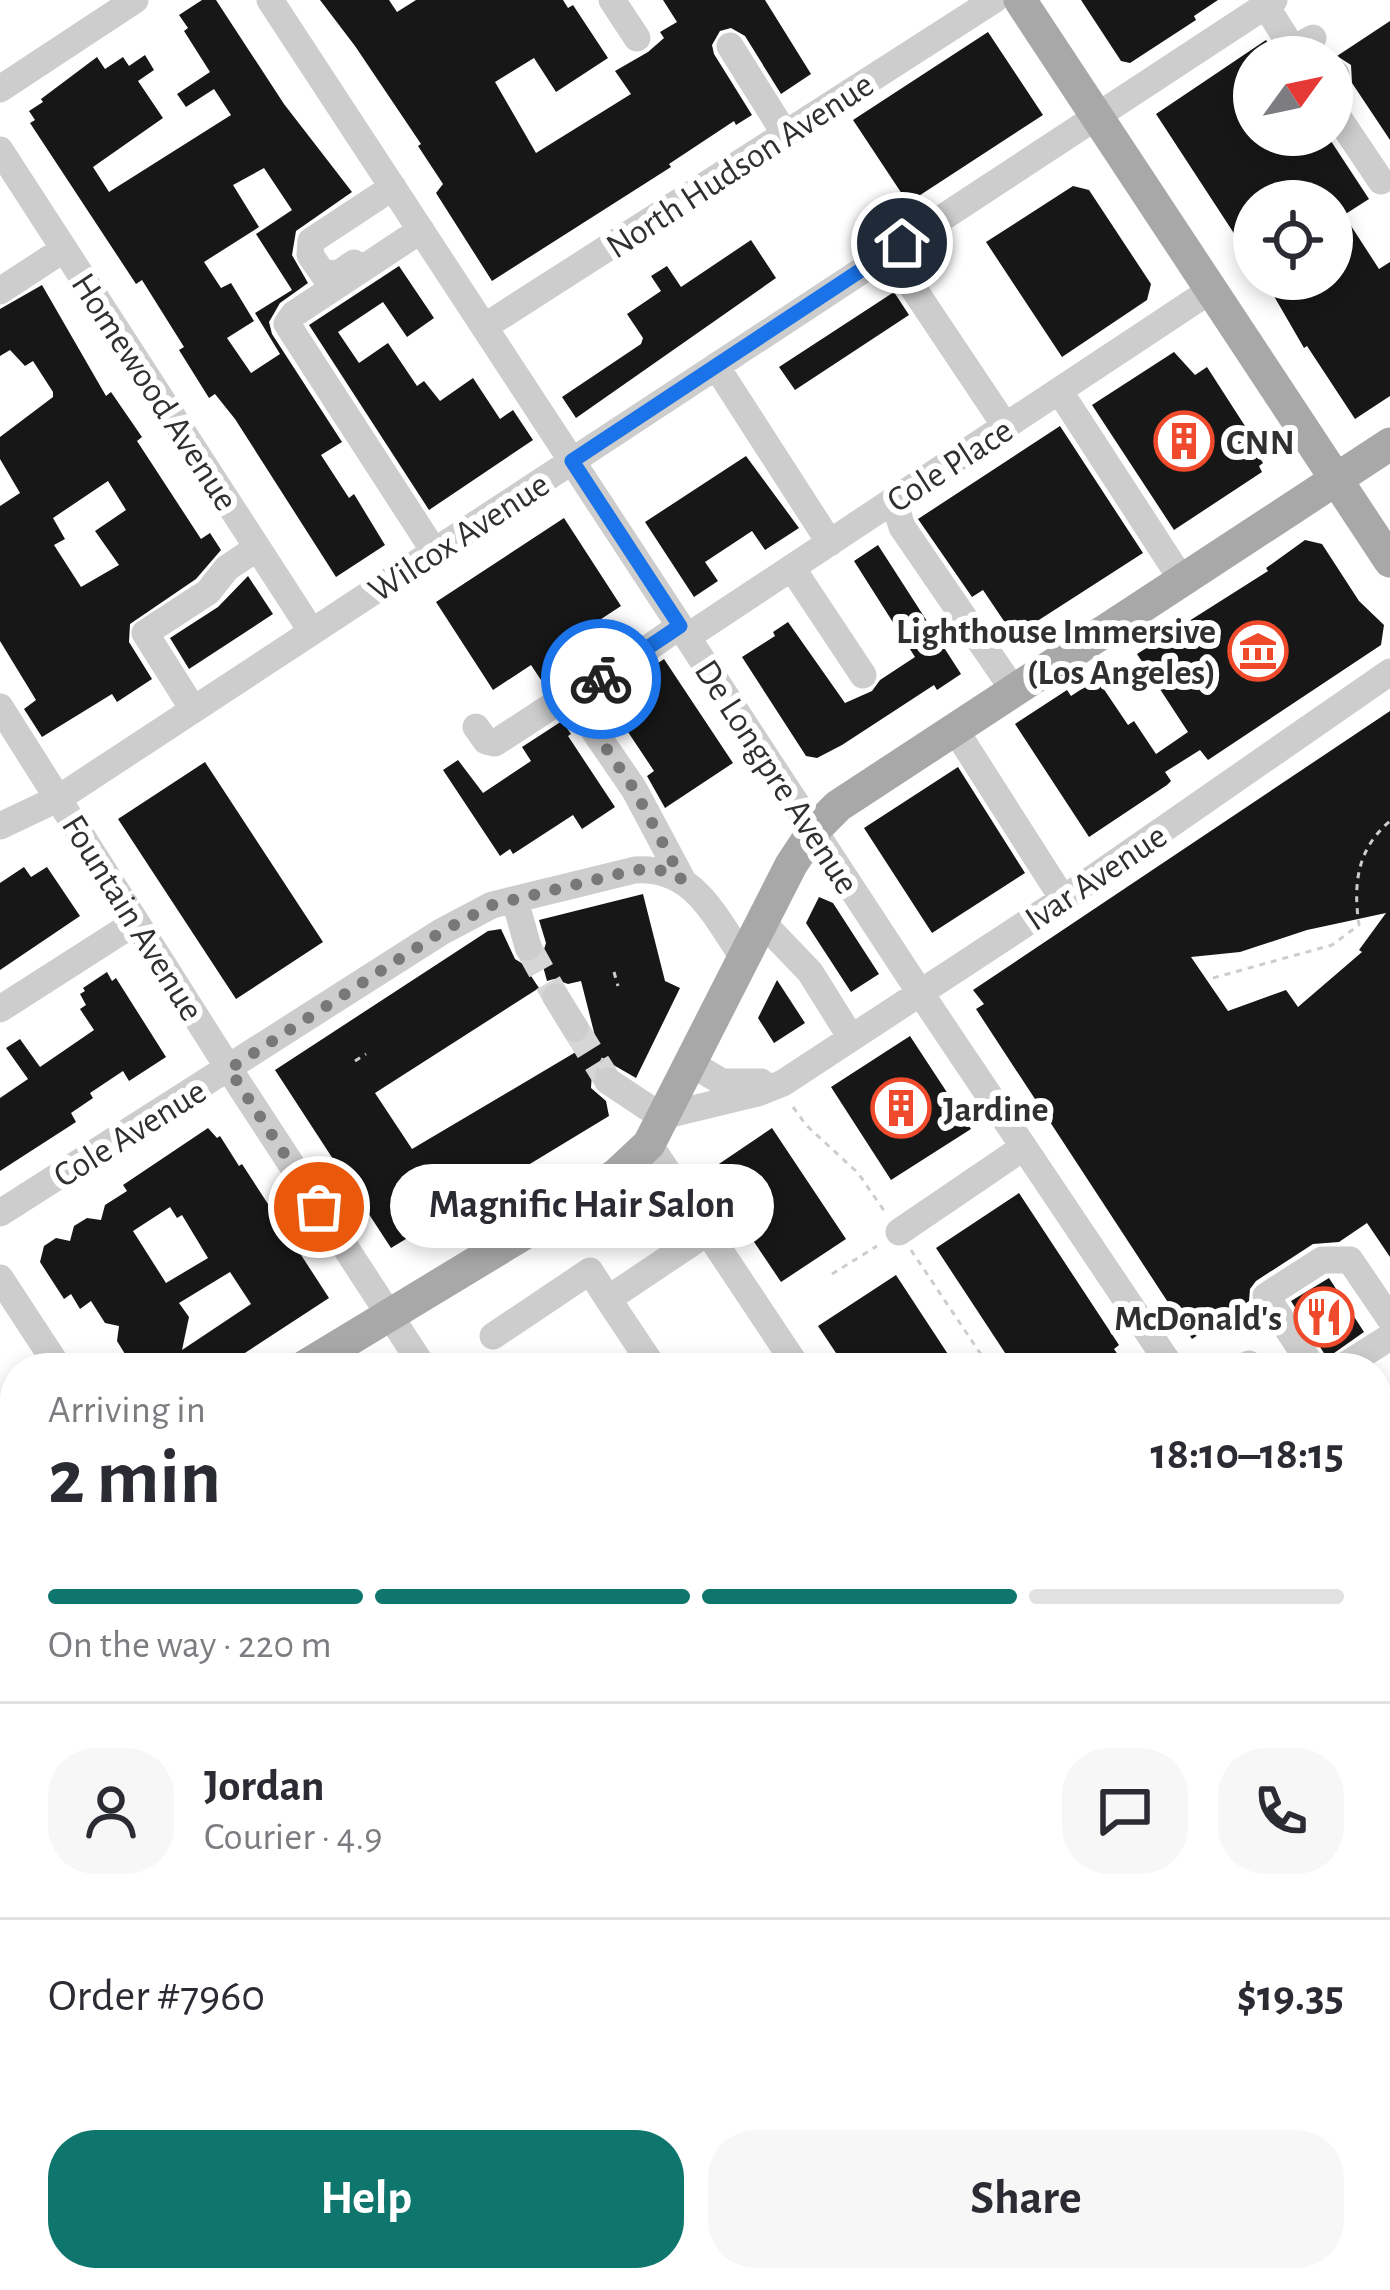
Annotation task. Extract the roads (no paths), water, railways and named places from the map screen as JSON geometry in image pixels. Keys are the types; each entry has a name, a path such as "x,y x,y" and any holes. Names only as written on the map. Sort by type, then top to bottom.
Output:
{"main road":[{"path":"1020,0 1390,561"},
{"path":"325,1353 616,1175 660,1126 791,865 814,830 870,782 1390,444"}],"street":[{"path":"0,89 135,0"},
{"name":"De Longpre Avenue","path":"270,0 919,992 1162,1353"},
{"path":"612,0 637,38"},
{"name":"North Hudson Avenue","path":"484,327 994,0"},
{"path":"1267,2 1293,36"},
{"name":"Wilcox Avenue","path":"0,826 59,798 1267,2"},
{"path":"730,46 785,134"},
{"path":"1353,139 1381,181"},
{"name":"Homewood Avenue","path":"0,150 311,632"},
{"path":"393,188 311,241 310,255 316,266 324,275 341,272 418,226"},
{"path":"418,226 294,314 287,324 434,551"},
{"path":"0,291 64,248"},
{"path":"889,252 1006,427"},
{"name":"Cole Place","path":"476,727 495,743 564,698 573,700 792,568 1211,290"},
{"path":"716,366 830,543"},
{"path":"1060,392 1182,580"},
{"path":"894,501 902,527 1013,689"},
{"path":"193,709 145,633 208,592 227,568 257,548"},
{"path":"792,568 863,675"},
{"name":"Ivar Avenue","path":"692,1064 722,1082 791,1086 850,1036 1064,898 1390,672"},
{"path":"573,700 634,789 682,879 701,895 745,960"},
{"name":"Fountain Avenue","path":"0,707 414,1353"},
{"path":"954,728 1064,898"},
{"name":"Cole Avenue","path":"0,1213 441,932 492,905 635,870 657,869 682,879"},
{"path":"515,900 530,954"},
{"path":"0,1009 136,922"},
{"path":"763,923 810,972 850,1036"},
{"path":"556,997 574,1028"},
{"path":"602,1071 660,1126 708,1232 788,1353"},
{"name":"Ivar Avenue","path":"660,1126 783,1083 791,1086"},
{"path":"899,1232 1024,1148"},
{"path":"608,1299 708,1232"},
{"path":"1301,1353 1266,1296 1322,1260 1350,1260 1390,1319"},
{"path":"493,1336 590,1271 644,1353"},
{"path":"0,1278 49,1353"},
{"path":"1364,1353 1390,1336"}],"tunnel":[{"path":"528,947 556,997"},
{"path":"575,1028 608,1081"}],"place":[{"name":"CNN","path":"1184,441"},
{"name":"Lighthouse Immersive (Los Angeles)","path":"1258,651"},
{"name":"Jardine","path":"901,1108"},
{"name":"Magnific Hair Salon","path":"319,1207"},
{"name":"McDonald's","path":"1324,1317"}]}
